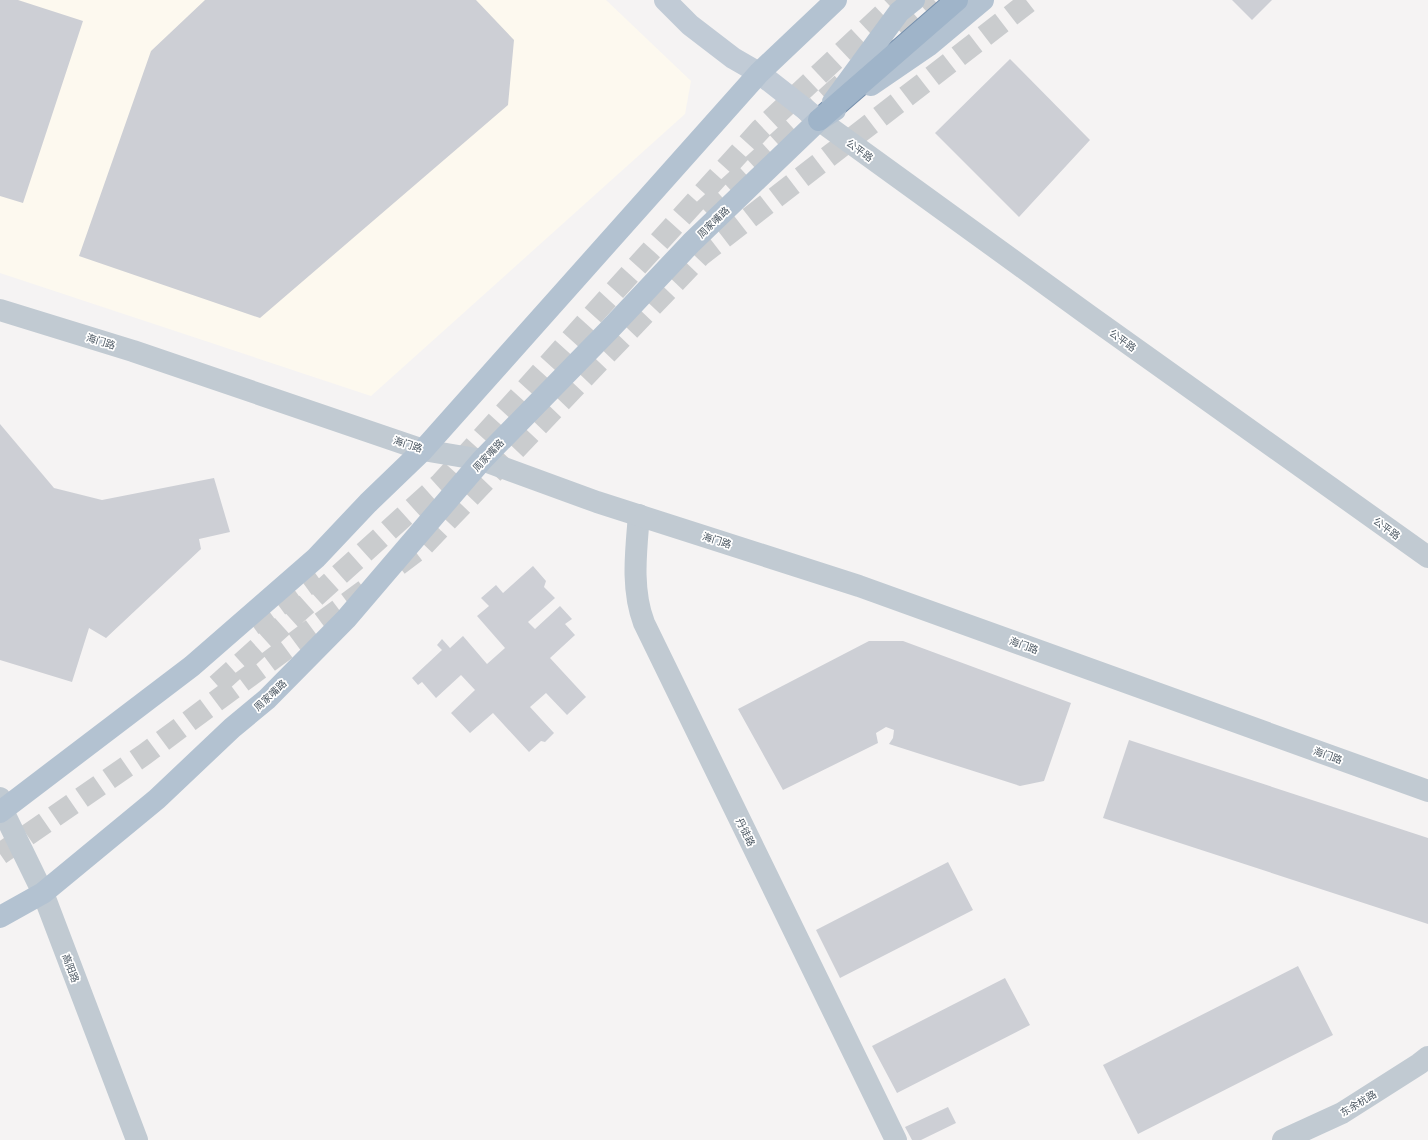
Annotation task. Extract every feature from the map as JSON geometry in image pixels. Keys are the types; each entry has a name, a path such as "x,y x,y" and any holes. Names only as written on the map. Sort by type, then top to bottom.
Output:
{"highway":[{"path":"819,120 957,0"}],"main road":[{"path":"665,0 690,25 733,58 760,73 819,120 899,12 914,0"},
{"path":"1,807 192,666 316,558 368,503 423,450 760,73 836,0"},
{"name":"周家嘴路","path":"0,917 43,893 157,799 232,728 267,699 346,619 482,460 610,329 691,243 819,120 928,46 983,0"}],"street":[{"name":"公平路","path":"819,120 1428,557"},
{"name":"海门路","path":"0,310 133,351 423,450 482,460 597,502 859,586 1428,791"},
{"name":"丹徒路","path":"639,515 636,555 636,585 638,609 644,624 896,1140"},
{"name":"高阳路","path":"1,807 43,893 137,1140"},
{"name":"东余杭路","path":"1283,1140 1342,1113 1428,1057"}],"shaded area":[{"path":"0,0 606,0 691,81 685,114 371,396 0,273"}],"building":[{"path":"0,0 18,0 83,21 23,203 0,196"},
{"path":"205,0 476,0 514,40 508,105 260,318 79,256 151,51"},
{"path":"1232,0 1272,0 1252,20"},
{"path":"1010,59 1090,140 1019,217 935,133"},
{"path":"0,424 54,488 102,500 214,478 230,532 199,539 201,549 106,638 89,628 72,682 0,660"},
{"path":"533,566 546,581 544,587 555,598 528,622 535,629 560,606 572,619 565,624 575,635 550,658 586,697 567,715 546,693 530,707 554,733 545,742 541,741 529,752 493,713 470,733 451,713 475,690 461,675 436,698 422,682 418,685 412,678 442,650 437,645 442,639 450,648 463,636 487,664 505,648 477,616 489,606 481,598 496,585 503,593"},
{"path":"869,641 903,641 1071,703 1044,781 1020,786 889,744 893,738 894,730 886,727 876,733 878,743 783,790 738,709"},
{"path":"1129,740 1428,838 1428,924 1103,818"},
{"path":"948,862 973,910 840,978 816,930"},
{"path":"1298,966 1333,1035 1138,1134 1103,1065"},
{"path":"1005,978 1030,1025 897,1093 872,1046"},
{"path":"948,1107 956,1123 921,1140 912,1140 905,1127"}],"tunnel":[{"path":"217,685 441,483 761,129 898,0"},
{"path":"875,53 934,0"},
{"path":"398,565 423,546 701,255 1031,0"},
{"path":"704,210 844,82"},
{"path":"252,625 318,577"},
{"path":"0,854 145,754 365,590"}]}
